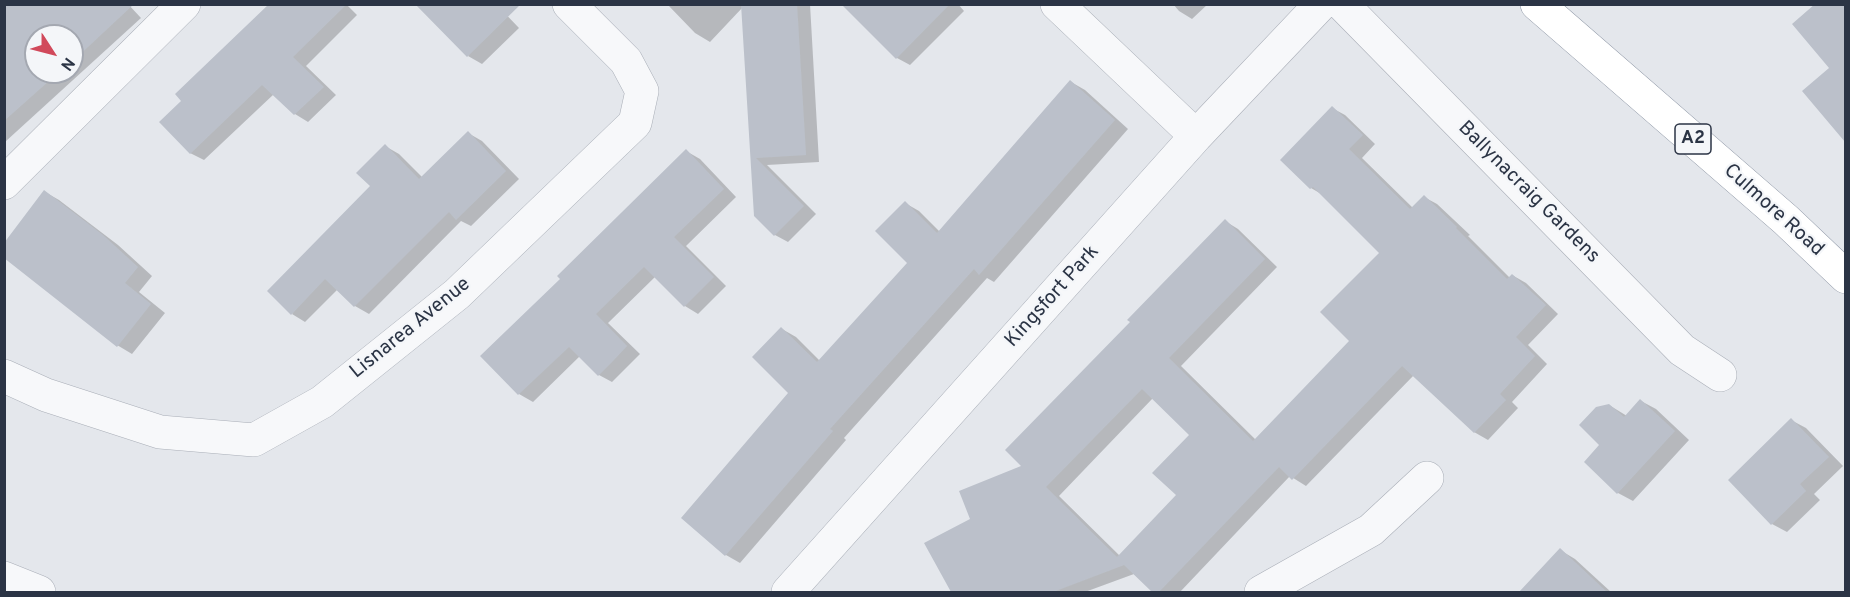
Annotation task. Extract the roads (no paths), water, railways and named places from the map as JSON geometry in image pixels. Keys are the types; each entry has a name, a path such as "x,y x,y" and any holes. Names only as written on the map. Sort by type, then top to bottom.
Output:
{"highway":[{"name":"Culmore Road","path":"1537,4 1786,220 1845,277"}],"street":[{"path":"4,183 184,4"},
{"name":"Lisnarea Avenue","path":"4,376 46,395 160,432 254,440 322,402 457,294 635,123 642,91 626,61 569,4"},
{"path":"1057,4 1196,136"},
{"name":"Kingsfort Park","path":"801,587 1196,136 1321,4"},
{"name":"Ballynacraig Gardens","path":"1342,4 1682,350 1720,375"},
{"path":"1261,592 1371,530 1427,478"},
{"path":"4,579 39,592"}]}
